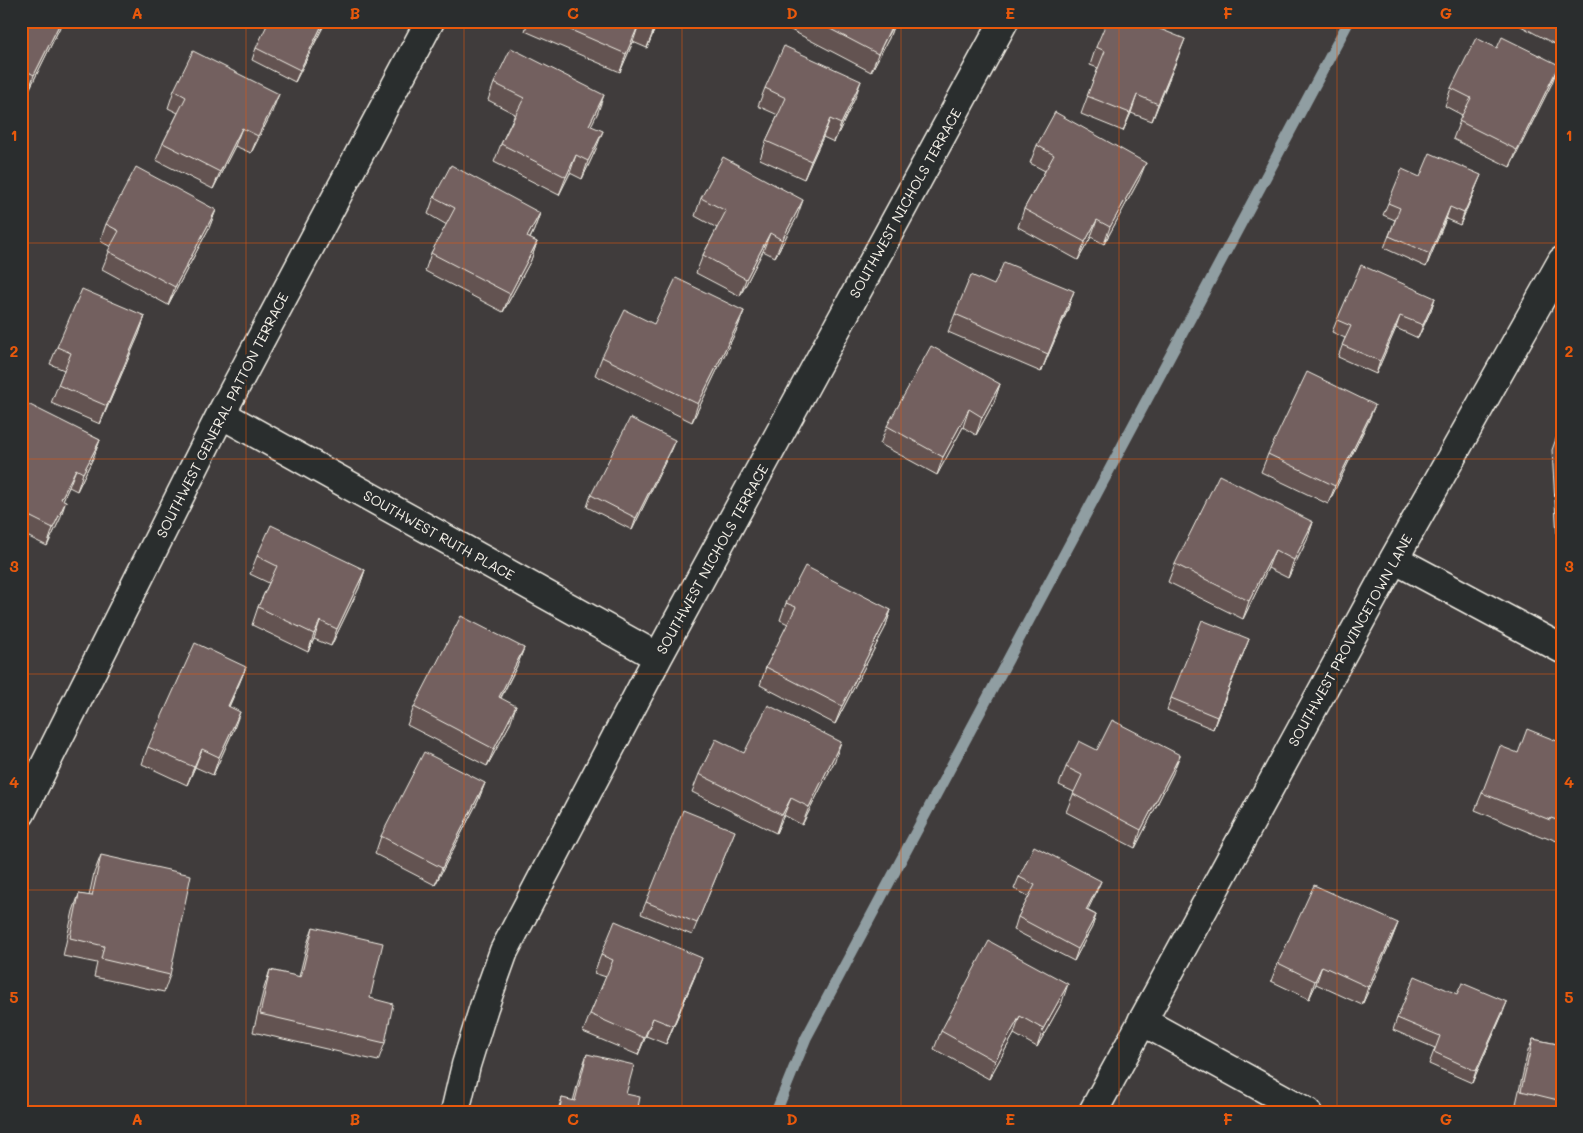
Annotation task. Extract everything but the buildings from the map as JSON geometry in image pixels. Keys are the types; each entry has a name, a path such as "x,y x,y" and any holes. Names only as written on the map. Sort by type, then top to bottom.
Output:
{"street":[{"name":"SOUTHWEST GENERAL PATTON TERRACE","path":"21,813 221,414 430,21"},
{"name":"SOUTHWEST NICHOLS TERRACE","path":"455,1112 466,1065 504,951 658,657 1004,21"},
{"name":"SOUTHWEST PROVINCETOWN LANE","path":"1093,1112 1394,559 1562,261"},
{"name":"SOUTHWEST RUTH PLACE","path":"221,414 658,657"},
{"path":"1394,559 1562,648"},
{"path":"1142,1021 1307,1112"}],"waterway":[{"path":"776,1112 806,1038 1349,21"}]}
